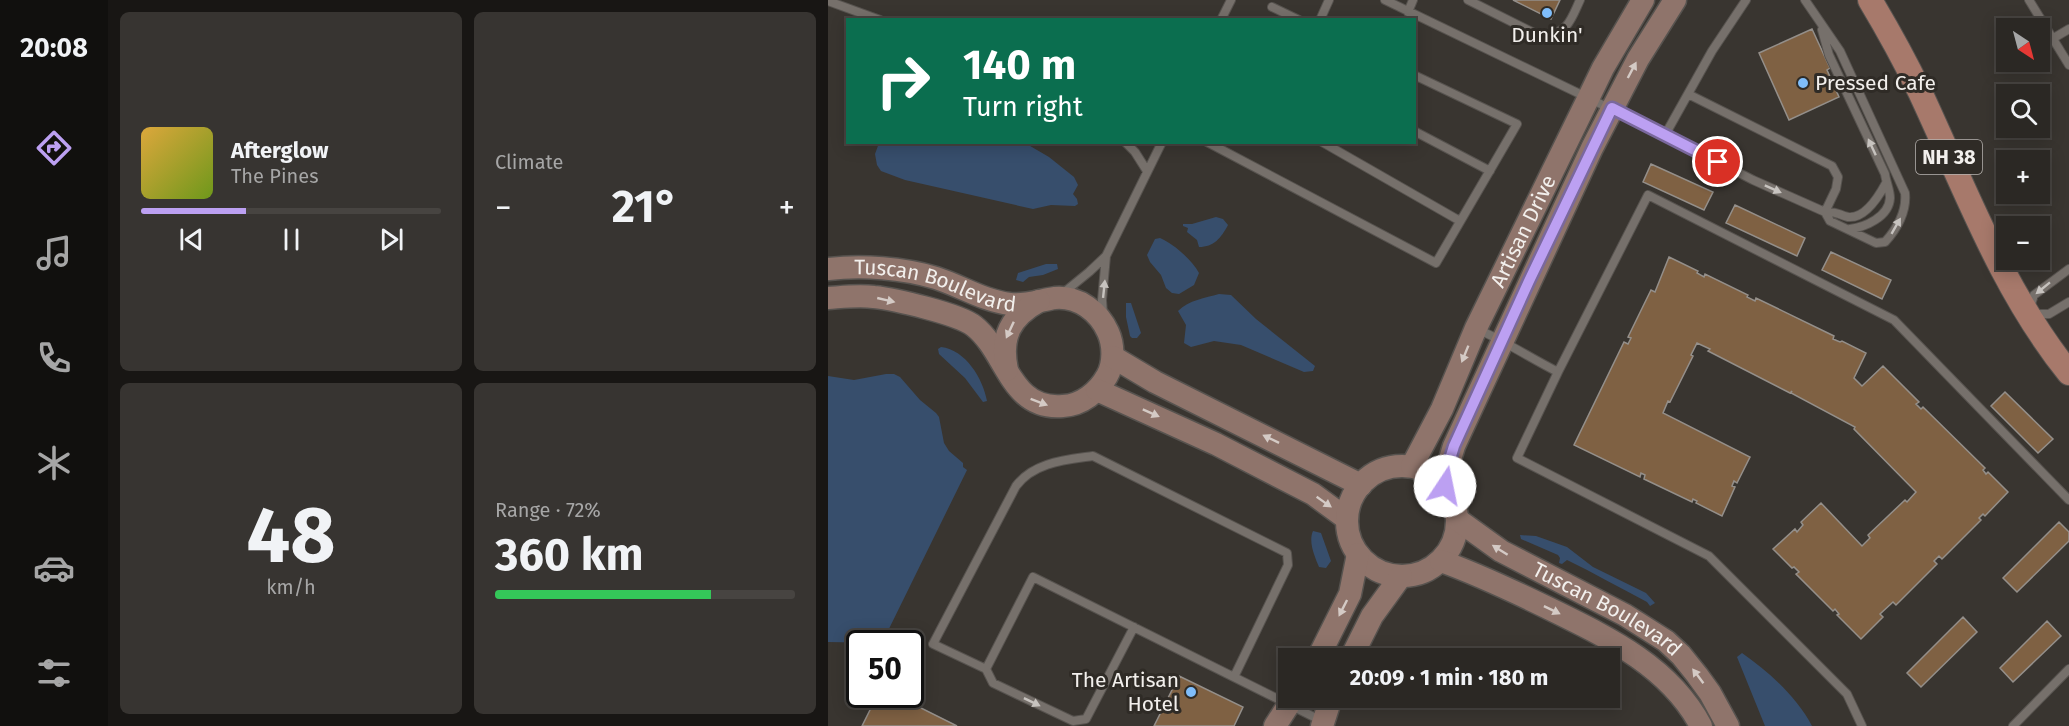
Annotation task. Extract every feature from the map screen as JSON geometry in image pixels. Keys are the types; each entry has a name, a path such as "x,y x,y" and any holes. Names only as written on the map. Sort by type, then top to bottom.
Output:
{"main road":[{"name":"Artisan Drive","path":"1412,466 1442,409 1476,328 1603,68 1643,0"},
{"name":"Artisan Drive","path":"1445,486 1454,446 1502,340 1612,108 1638,58 1675,0"},
{"name":"NH 38","path":"1870,0 1895,43 1984,234 2028,315 2069,373"},
{"name":"Tuscan Boulevard","path":"828,269 900,271 936,278 1010,304 1049,299 1074,300 1091,308 1104,322"},
{"name":"Tuscan Boulevard","path":"828,298 873,297 937,311 972,324 987,340 1016,387 1029,398 1046,405 1073,404 1082,401 1097,390"},
{"name":"Tuscan Boulevard","path":"1007,372 1004,355 1006,338 1013,322 1025,309 1049,299"},
{"path":"1104,322 1111,339 1113,357 1108,375 1097,390 1216,444 1313,494 1347,519"},
{"path":"1113,357 1155,382 1360,484"},
{"path":"1393,466 1412,466 1436,477 1455,501 1458,520 1456,535 1441,561 1425,572 1401,576 1388,575 1371,567 1358,554 1349,538 1347,519 1351,500 1360,484 1375,473 1393,466"},
{"name":"Tuscan Boulevard","path":"1458,520 1501,551 1624,615 1666,641 1697,675 1728,726"},
{"path":"1323,648 1350,594 1358,554"},
{"name":"Tuscan Boulevard","path":"1441,561 1478,574 1611,639 1639,657 1664,679 1683,700 1701,726"},
{"path":"1356,648 1372,616 1401,576"},
{"path":"1275,726 1287,708"},
{"path":"1326,725 1329,708"}],"lane":[{"path":"1222,18 1231,0"},
{"path":"1321,18 1329,0"},
{"path":"1385,0 1588,99 1612,108 1753,180 1825,212 1836,211 1847,217 1857,216 1877,199 1886,183"},
{"path":"1408,12 1413,0"},
{"path":"1468,0 1544,38 1560,33 1569,23 1580,0"},
{"path":"1665,135 1712,51 1746,0"},
{"path":"1805,0 1840,51 1905,193 1906,204 1902,216 1885,242 1876,243 1830,221 1825,212"},
{"path":"2029,0 2069,65"},
{"path":"828,1 875,18"},
{"path":"1272,6 1295,18"},
{"path":"1821,26 1829,55 1885,174 1890,193 1887,209 1871,223 1848,229"},
{"path":"2052,39 2069,29"},
{"path":"1211,144 1436,263 1517,124 1416,76"},
{"path":"1688,94 1832,166 1838,177 1836,189 1825,212"},
{"path":"1416,132 1490,171"},
{"path":"1127,144 1148,171"},
{"path":"1049,299 1089,272 1106,256 1161,144"},
{"path":"1325,144 1460,221"},
{"path":"1862,726 1847,694 1708,556 1517,458 1648,195 1894,320 2069,500"},
{"path":"1104,322 1102,300 1106,256"},
{"path":"2069,269 2034,295 2028,315 2049,314 2069,302"},
{"path":"1476,328 1558,372"},
{"path":"1134,627 1086,719 1073,721 993,683 986,669 933,644 1016,486 1024,475 1036,468 1063,460 1093,456 1287,553 1288,565 1234,677"},
{"path":"986,669 1033,577 1234,677 1278,696"},
{"path":"2013,726 2069,669"},
{"path":"1301,708 1326,725"}],"water":[{"path":"879,144 1027,144 1049,157 1074,177 1078,185 1073,194 1078,204 1075,206 1051,205 1033,209 905,180 881,171 875,154"},
{"path":"1216,217 1223,219 1228,225 1220,238 1204,247 1199,247 1197,240 1187,232 1188,228 1183,224 1192,224"},
{"path":"1160,238 1182,253 1199,273 1194,285 1179,294 1172,293 1166,288 1161,275 1147,255 1155,239"},
{"path":"1046,264 1057,264 1058,269 1029,277 1023,282 1016,280 1018,273"},
{"path":"1219,294 1231,295 1256,319 1315,366 1313,371 1304,372 1241,345 1214,341 1191,347 1184,343 1186,325 1178,311 1192,302"},
{"path":"1126,303 1131,303 1141,333 1137,338 1130,336"},
{"path":"941,347 958,354 972,367 982,384 987,401 983,402 965,378 939,354 938,349"},
{"path":"886,374 900,377 939,417 944,443 967,470 888,630 846,630 846,642 828,642 828,376 854,380"},
{"path":"1313,531 1321,533 1331,561 1326,568 1319,567 1314,554 1311,540"},
{"path":"1520,535 1536,536 1567,547 1593,567 1646,593 1655,603 1650,606 1647,602 1567,560 1562,564 1559,563 1558,555 1521,539"},
{"path":"1742,653 1781,685 1806,715 1812,726 1765,726 1737,657"}],"building":[{"name":"Dunkin'","path":"1513,0 1560,0 1551,19"},
{"name":"Pressed Cafe","path":"1812,29 1830,68 1827,70 1839,97 1789,120 1759,53"},
{"path":"1651,164 1713,192 1704,210 1643,182"},
{"path":"1735,205 1805,238 1797,256 1726,223"},
{"path":"1831,252 1891,280 1882,299 1822,270"},
{"path":"1669,257 1698,271 1697,273 1704,277 1705,274 1748,295 1747,297 1755,301 1756,298 1834,336 1833,339 1866,353 1854,378 1862,386 1883,366 1919,402 1916,404 1921,409 1923,407 1985,468 1983,470 1986,474 1988,472 2008,492 1985,516 1983,514 1979,518 1981,520 1942,559 1939,556 1934,561 1937,564 1896,605 1893,602 1880,614 1883,617 1861,639 1837,615 1839,614 1835,609 1833,611 1796,574 1799,572 1773,549 1795,529 1797,532 1803,525 1801,522 1821,503 1862,546 1870,538 1868,535 1916,492 1854,429 1855,427 1791,393 1792,391 1790,393 1708,351 1710,349 1697,343 1691,355 1693,356 1663,413 1750,457 1737,483 1734,481 1732,486 1735,487 1722,516 1696,503 1697,501 1693,499 1692,502 1644,479 1645,475 1641,473 1640,477 1574,445 1624,342 1628,344 1631,338 1628,337 1651,290 1655,292"},
{"path":"2005,392 2053,439 2038,453 1991,406"},
{"path":"2059,522 2069,532 2069,541 2017,592 2003,578"},
{"path":"1963,617 1977,632 1921,687 1907,673"},
{"path":"2047,621 2061,636 2013,682 2000,668"},
{"name":"The Artisan Hotel","path":"1179,676 1243,707 1234,726 1154,726"},
{"path":"871,708 921,708 957,726 862,726"}],"place":[{"name":"Dunkin'","path":"1547,13"},
{"name":"Pressed Cafe","path":"1803,83"},
{"name":"The Artisan Hotel","path":"1191,692"}],"route":[{"path":"1445,486 1454,446 1529,281 1612,108 1718,162"}]}
